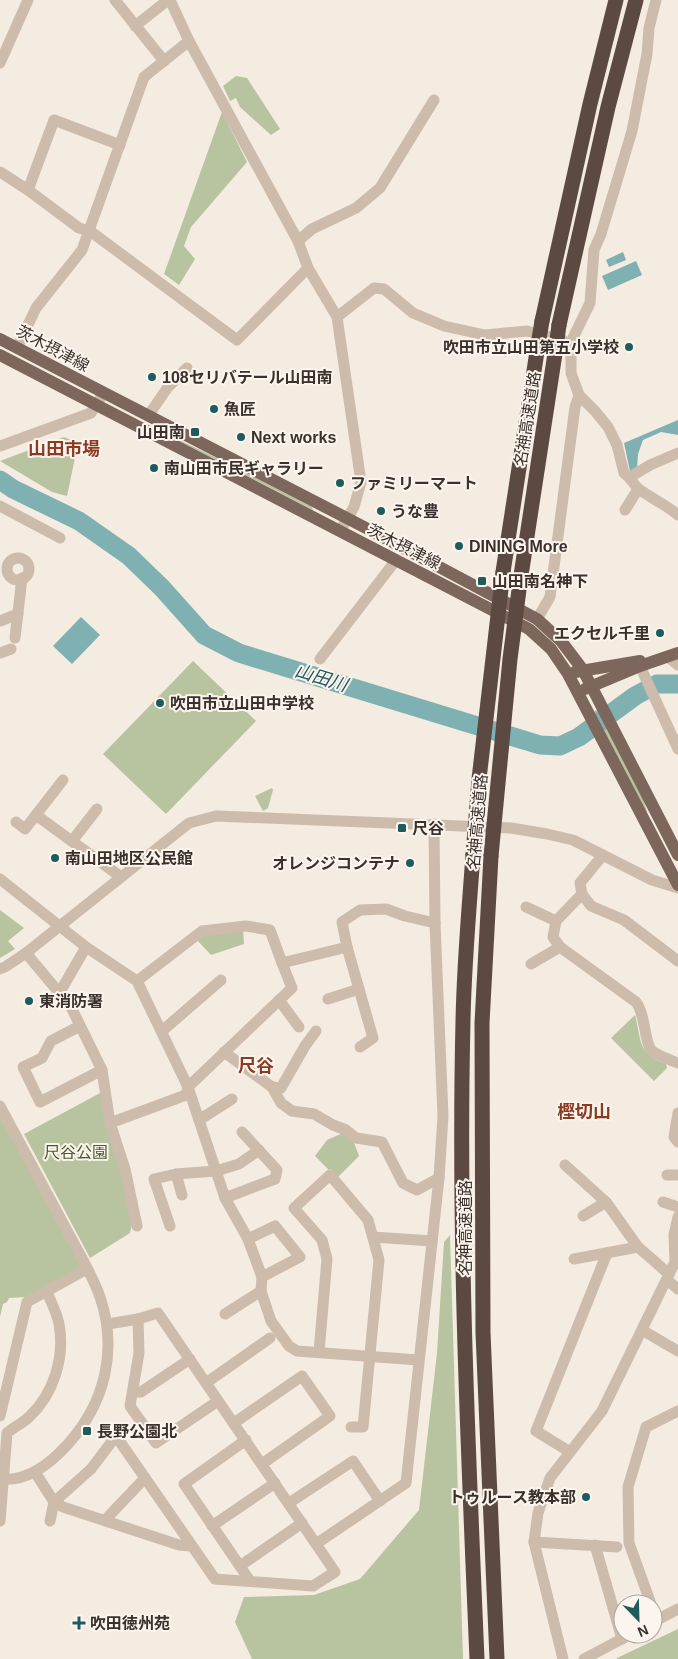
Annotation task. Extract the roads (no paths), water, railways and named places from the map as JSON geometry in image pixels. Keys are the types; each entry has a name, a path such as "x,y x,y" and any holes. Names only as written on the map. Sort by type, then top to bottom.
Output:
{"highway":[{"name":"名神高速道路","path":"477,1659 464,1337 462,1190 463,1019 480,770 503,572 542,321 590,104 616,0"},
{"name":"名神高速道路","path":"497,1659 483,1324 482,1023 491,856 509,668 520,582 559,325 608,107 636,0"}],"main road":[{"name":"茨木摂津線","path":"0,339 347,518 537,619 561,640 583,670 678,855"},
{"name":"茨木摂津線","path":"0,355 529,629 551,648 568,674 678,887"},
{"path":"568,674 583,670 675,659"},
{"path":"577,692 640,666 675,659"}],"street":[{"path":"0,63 28,0"},
{"path":"115,0 164,61"},
{"path":"135,26 169,0 298,241 308,268 337,317 361,482 354,507 340,531"},
{"path":"656,0 649,28 647,54 632,131 601,234 594,250 590,303 571,342 571,373 579,395 608,426 617,446 624,473 630,477 638,489 670,508 678,515"},
{"path":"17,348 36,308 82,250 144,77 189,40"},
{"path":"298,241 312,229 356,208 380,188 434,100"},
{"path":"28,190 54,120 120,145"},
{"path":"0,172 28,190 79,228 90,231 237,340 308,268"},
{"path":"337,317 374,288 384,290 413,313 444,326 485,335 527,331 571,342"},
{"path":"148,416 168,387 187,368"},
{"path":"0,446 91,413 103,393"},
{"path":"537,619 550,597 575,407 579,395"},
{"path":"630,477 678,453"},
{"path":"625,510 638,489"},
{"path":"0,506 60,538"},
{"path":"9,647 18,614 22,578 28,570 25,561 16,558 4,570 12,578 22,578"},
{"path":"320,660 396,560"},
{"path":"0,621 18,614"},
{"path":"640,666 678,749"},
{"path":"16,822 25,829 63,780"},
{"path":"72,841 97,809"},
{"path":"36,815 121,877"},
{"path":"0,969 26,953 61,926 189,822 216,816 511,828 573,840 652,880 678,887"},
{"path":"316,1544 406,1483 439,1178 443,1116 435,923 434,824"},
{"path":"603,855 580,884 582,894 591,906 624,920 678,961"},
{"path":"0,879 86,947 137,982 188,1087 224,1198 248,1239 262,1277 261,1291 271,1321 289,1346 297,1351 418,1360"},
{"path":"582,894 556,921 553,937 560,947 636,1002 641,1009 648,1046 653,1051 678,1064"},
{"path":"526,907 556,921"},
{"path":"360,1047 373,1038 347,947 342,922 360,910 386,909 404,916 435,923"},
{"path":"110,1122 186,1095 188,1087 292,988 270,930 246,926 202,931 137,982"},
{"path":"60,992 86,947"},
{"path":"282,964 347,947"},
{"path":"531,964 560,947"},
{"path":"26,953 71,1007 102,1070 110,1122 125,1169 137,1226"},
{"path":"162,1031 221,980"},
{"path":"328,999 359,989"},
{"path":"279,1000 299,1027"},
{"path":"80,1026 51,1041 42,1058 23,1067 40,1102 102,1070"},
{"path":"272,1087 281,1088 305,1046 316,1031"},
{"path":"224,1052 272,1087 281,1103 292,1111 314,1114 333,1126 346,1130 356,1138 382,1142 403,1183 417,1190 439,1178"},
{"path":"199,1120 232,1099"},
{"path":"0,1106 100,1295 108,1324 108,1355 104,1378 95,1406 80,1431 62,1451 35,1472 20,1478 1,1479"},
{"path":"678,1113 674,1137 678,1142"},
{"path":"224,1198 275,1179 277,1170 242,1132"},
{"path":"170,1226 154,1179 176,1174 216,1171 239,1164 258,1150"},
{"path":"565,1165 606,1202 638,1247 678,1289"},
{"path":"176,1174 182,1195"},
{"path":"319,1352 328,1259 322,1240 294,1208 330,1175 368,1220 379,1260 363,1427 351,1427"},
{"path":"583,1216 606,1202"},
{"path":"664,1202 678,1207"},
{"path":"563,1659 534,1542 538,1513 550,1478 602,1411 668,1277 675,1262 674,1235 677,1222"},
{"path":"248,1239 274,1226 300,1257 262,1277"},
{"path":"373,1237 432,1241"},
{"path":"574,1259 638,1247"},
{"path":"570,1452 536,1431 607,1253"},
{"path":"0,1416 28,1302 87,1269"},
{"path":"225,1314 261,1291"},
{"path":"0,1521 4,1430 30,1416 48,1394 58,1367 60,1348 59,1324 46,1292"},
{"path":"50,1521 54,1502 91,1469 116,1436 215,1579 312,1586 335,1572 158,1313 138,1319 108,1324"},
{"path":"138,1319 139,1353 130,1406 156,1443 218,1402"},
{"path":"642,1330 678,1351"},
{"path":"206,1382 270,1338"},
{"path":"133,1392 141,1392 190,1359"},
{"path":"234,1423 302,1376 330,1416 262,1464"},
{"path":"647,1594 629,1543 628,1487 646,1427 678,1411"},
{"path":"246,1440 184,1484 250,1582"},
{"path":"289,1503 353,1461 380,1501"},
{"path":"35,1472 54,1502 63,1507 178,1545 192,1546"},
{"path":"105,1520 145,1478"},
{"path":"212,1526 275,1483"},
{"path":"240,1566 302,1523"},
{"path":"534,1542 617,1547"},
{"path":"595,1546 613,1598"},
{"path":"663,1614 678,1609"},
{"path":"584,1659 613,1643"}],"water":[{"path":"623,252 626,260 609,267 606,260"},
{"path":"636,261 642,275 608,290 602,276"},
{"path":"678,420 678,435 661,432 643,440 638,454 637,469 630,471 624,443"},
{"path":"81,617 100,635 72,664 53,646"}],"waterway":[{"name":"山田川","path":"0,480 13,489 79,521 129,556 162,588 204,635 239,653 540,745 560,746 579,737 635,696 657,684 678,684"}],"place":[{"name":"吹田市立山田第五小学校","path":"629,347"},
{"name":"108セリバテール山田南","path":"152,377"},
{"name":"魚匠","path":"214,409"},
{"name":"山田南","path":"195,432"},
{"name":"Next works","path":"241,437"},
{"name":"南山田市民ギャラリー","path":"154,468"},
{"name":"ファミリーマート","path":"340,483"},
{"name":"うな豊","path":"381,511"},
{"name":"DINING More","path":"459,546"},
{"name":"山田南名神下","path":"482,581"},
{"name":"エクセル千里","path":"660,633"},
{"name":"吹田市立山田中学校","path":"160,703"},
{"name":"尺谷","path":"402,828"},
{"name":"南山田地区公民館","path":"55,858"},
{"name":"オレンジコンテナ","path":"410,863"},
{"name":"東消防署","path":"29,1001"},
{"name":"長野公園北","path":"87,1431"},
{"name":"トゥルース教本部","path":"586,1497"},
{"name":"吹田徳州苑","path":"79,1623"}],"district":[{"name":"山田市場","path":"64,449"},
{"name":"尺谷","path":"256,1066"},
{"name":"樫切山","path":"584,1112"}],"park label":[{"name":"尺谷公園","path":"76,1152"}]}
